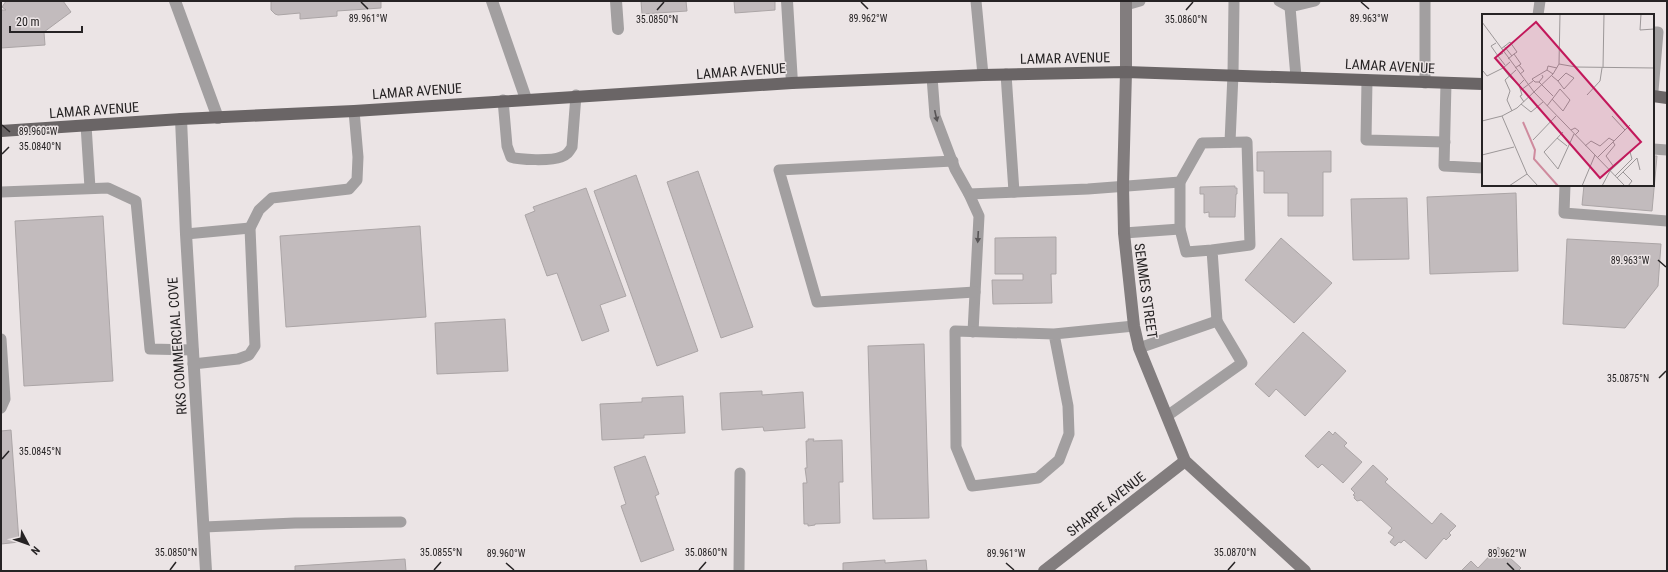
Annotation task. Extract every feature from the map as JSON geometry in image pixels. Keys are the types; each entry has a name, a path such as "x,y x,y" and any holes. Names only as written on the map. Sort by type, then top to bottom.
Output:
{"main road":[{"name":"SEMMES STREET","path":"1126,3 1123,185 1124,233 1134,326 1139,348 1185,460 1305,571"},
{"name":"LAMAR AVENUE","path":"1,131 181,119 354,111 576,95 792,83 1006,74 1126,72 1234,74 1425,83 1482,84"},
{"path":"1654,96 1667,98"},
{"name":"SHARPE AVENUE","path":"1044,571 1185,460"}],"street":[{"path":"175,1 218,118"},
{"path":"492,1 526,99"},
{"path":"616,1 618,29"},
{"path":"786,1 792,83"},
{"name":"RKS COMMERCIAL COVE","path":"181,119 186,234 206,571"}],"lane":[{"path":"976,1 983,75"},
{"path":"1126,3 1140,1"},
{"path":"1230,142 1234,74 1234,1"},
{"path":"1279,1 1290,6 1315,1"},
{"path":"1425,1 1425,83"},
{"path":"1538,14 1540,1"},
{"path":"1290,6 1296,77"},
{"path":"1654,82 1659,32"},
{"path":"1006,74 1014,192"},
{"path":"932,77 935,116 953,161 979,216 973,332"},
{"path":"1367,80 1366,140 1444,142"},
{"path":"1446,83 1444,166 1482,168"},
{"path":"503,100 507,146 511,157 518,160 560,158 568,154 572,147 576,95"},
{"path":"194,364 238,359 249,355 255,346 250,228 259,210 272,198 349,189 357,180 358,157 354,111"},
{"path":"86,125 90,188"},
{"path":"1230,142 1247,142 1250,245 1186,252 1180,229 1180,182 1202,143 1230,142"},
{"path":"1654,149 1667,150"},
{"path":"953,161 779,170 817,302 975,292"},
{"path":"969,194 1088,189 1123,185 1180,182"},
{"path":"1565,186 1564,213 1621,213 1667,221"},
{"path":"1,192 108,188 136,201 150,349 193,350"},
{"path":"186,234 250,228"},
{"path":"1124,233 1180,229"},
{"path":"1167,416 1242,363 1217,321 1212,250"},
{"path":"1139,348 1217,321"},
{"path":"1054,334 1068,406 1069,434 1058,460 1038,478 972,486 956,447 954,331 1054,334 1134,326"},
{"path":"1,339 5,399 1,408"},
{"path":"739,571 740,473"},
{"path":"204,527 295,523 401,522"}],"building":[{"path":"6,1 63,1 71,12 44,32 45,45 1,48 1,10 6,10 2,7"},
{"path":"271,1 381,1 381,8 337,11 337,16 300,19 300,13 275,14 271,10"},
{"path":"641,1 686,1 687,11 642,14"},
{"path":"734,1 775,1 775,10 735,13"},
{"path":"1331,151 1331,172 1323,172 1323,216 1288,216 1288,193 1264,193 1264,171 1257,171 1257,152"},
{"path":"1654,156 1657,156 1652,211 1582,205 1584,186 1654,186"},
{"path":"698,171 753,327 721,338 667,182"},
{"path":"636,175 698,351 657,366 594,191"},
{"path":"1235,186 1235,188 1237,188 1237,194 1235,217 1209,217 1209,212 1204,213 1204,194 1200,194 1200,187"},
{"path":"586,188 626,296 600,305 609,331 582,341 557,273 547,276 525,215 535,211 533,207"},
{"path":"1516,193 1518,271 1430,274 1427,197"},
{"path":"1407,198 1409,259 1353,260 1351,199"},
{"path":"103,216 113,381 24,386 15,221"},
{"path":"420,226 426,317 286,327 280,236"},
{"path":"1056,237 1056,274 1051,274 1052,303 993,304 992,280 1023,280 1023,274 995,274 995,238"},
{"path":"1281,238 1332,283 1294,323 1245,280"},
{"path":"1567,239 1661,244 1658,286 1625,328 1563,324"},
{"path":"505,319 508,371 437,374 435,323"},
{"path":"1303,332 1346,371 1305,416 1276,389 1269,397 1255,384"},
{"path":"924,344 929,518 873,519 868,346"},
{"path":"762,391 762,395 803,392 805,428 764,431 763,427 722,430 720,393"},
{"path":"683,396 685,433 644,435 644,438 602,440 600,404 642,402 642,398"},
{"path":"11,430 19,542 1,544 1,431"},
{"path":"1329,431 1333,435 1335,432 1347,443 1344,446 1362,462 1343,483 1322,464 1318,468 1305,456"},
{"path":"808,439 814,439 813,441 842,440 843,482 839,482 840,523 815,524 808,526 808,524 804,524 803,483 807,483 805,468 807,468 806,441 808,441"},
{"path":"645,456 659,494 655,496 674,550 641,562 621,506 626,504 614,467"},
{"path":"1373,465 1388,479 1385,482 1432,524 1441,513 1456,526 1449,533 1451,535 1446,540 1444,538 1426,559 1404,540 1395,546 1390,542 1394,537 1388,533 1392,528 1361,500 1357,501 1354,498 1355,496 1353,495 1355,493 1351,489"},
{"path":"1498,547 1521,568 1518,571 1461,571 1471,561 1478,568"},
{"path":"405,559 406,571 295,571 295,566"},
{"path":"885,560 885,563 926,560 927,571 843,571 843,563"}]}
